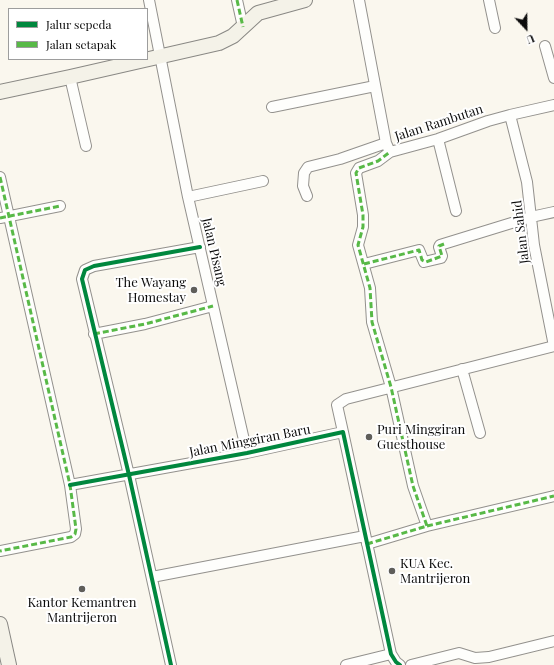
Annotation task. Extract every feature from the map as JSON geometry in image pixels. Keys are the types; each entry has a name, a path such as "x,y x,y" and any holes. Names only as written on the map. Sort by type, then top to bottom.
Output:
{"street":[{"name":"Jalan Pisang","path":"148,0 188,197 247,453"},
{"path":"237,0 243,26"},
{"path":"148,60 219,43 233,36 258,13 305,0"},
{"name":"Jalan Rambutan","path":"359,0 374,86 388,148 438,139 510,114 554,105"},
{"path":"489,0 495,28"},
{"path":"545,46 554,78"},
{"path":"0,92 146,60"},
{"path":"70,77 86,146"},
{"path":"272,107 374,86"},
{"name":"Jalan Sahid","path":"510,114 527,182 534,245 554,346"},
{"path":"438,139 456,211"},
{"path":"307,196 304,186 304,173 308,167 388,148"},
{"path":"388,148 378,161 359,168 356,172 363,215 358,245 370,288 372,322 391,387 414,486 427,526"},
{"path":"0,177 5,217 70,485 76,528 75,534 71,537 0,551"},
{"path":"188,197 263,181"},
{"path":"5,217 60,206"},
{"path":"364,264 419,250 424,262 441,258 440,245 531,217 554,212"},
{"path":"171,665 129,475 82,279 85,270 94,266 200,247"},
{"path":"94,334 145,324 213,306"},
{"path":"400,665 391,654 337,405 346,399 554,346"},
{"path":"462,369 480,433"},
{"name":"Jalan Minggiran Baru","path":"70,485 247,453 343,432"},
{"path":"152,577 366,540 554,496"},
{"path":"0,624 9,665"},
{"path":"412,665 459,653 475,658 489,658 554,641"},
{"path":"346,665 391,654"}],"marked path":[{"path":"237,0 243,27"},
{"path":"367,544 427,526 413,486 391,387 372,322 370,288 358,245 363,227 363,215 356,173 359,168 378,161 390,152"},
{"path":"0,177 70,485 76,529 75,534 71,537 0,551"},
{"path":"0,218 60,206"},
{"path":"364,264 419,250 422,260 426,262 442,256 439,246 444,244"},
{"path":"94,334 145,324 213,306"},
{"path":"427,526 554,496"}],"cycle path":[{"path":"171,665 129,475 82,279 85,270 94,266 200,247"},
{"path":"70,485 247,453 343,432 391,654 400,665"}],"place":[{"name":"The Wayang Homestay","path":"194,290"},
{"name":"Puri Minggiran Guesthouse","path":"369,437"},
{"name":"KUA Kec. Mantrijeron","path":"392,571"},
{"name":"Kantor Kemantren Mantrijeron","path":"82,589"}]}
